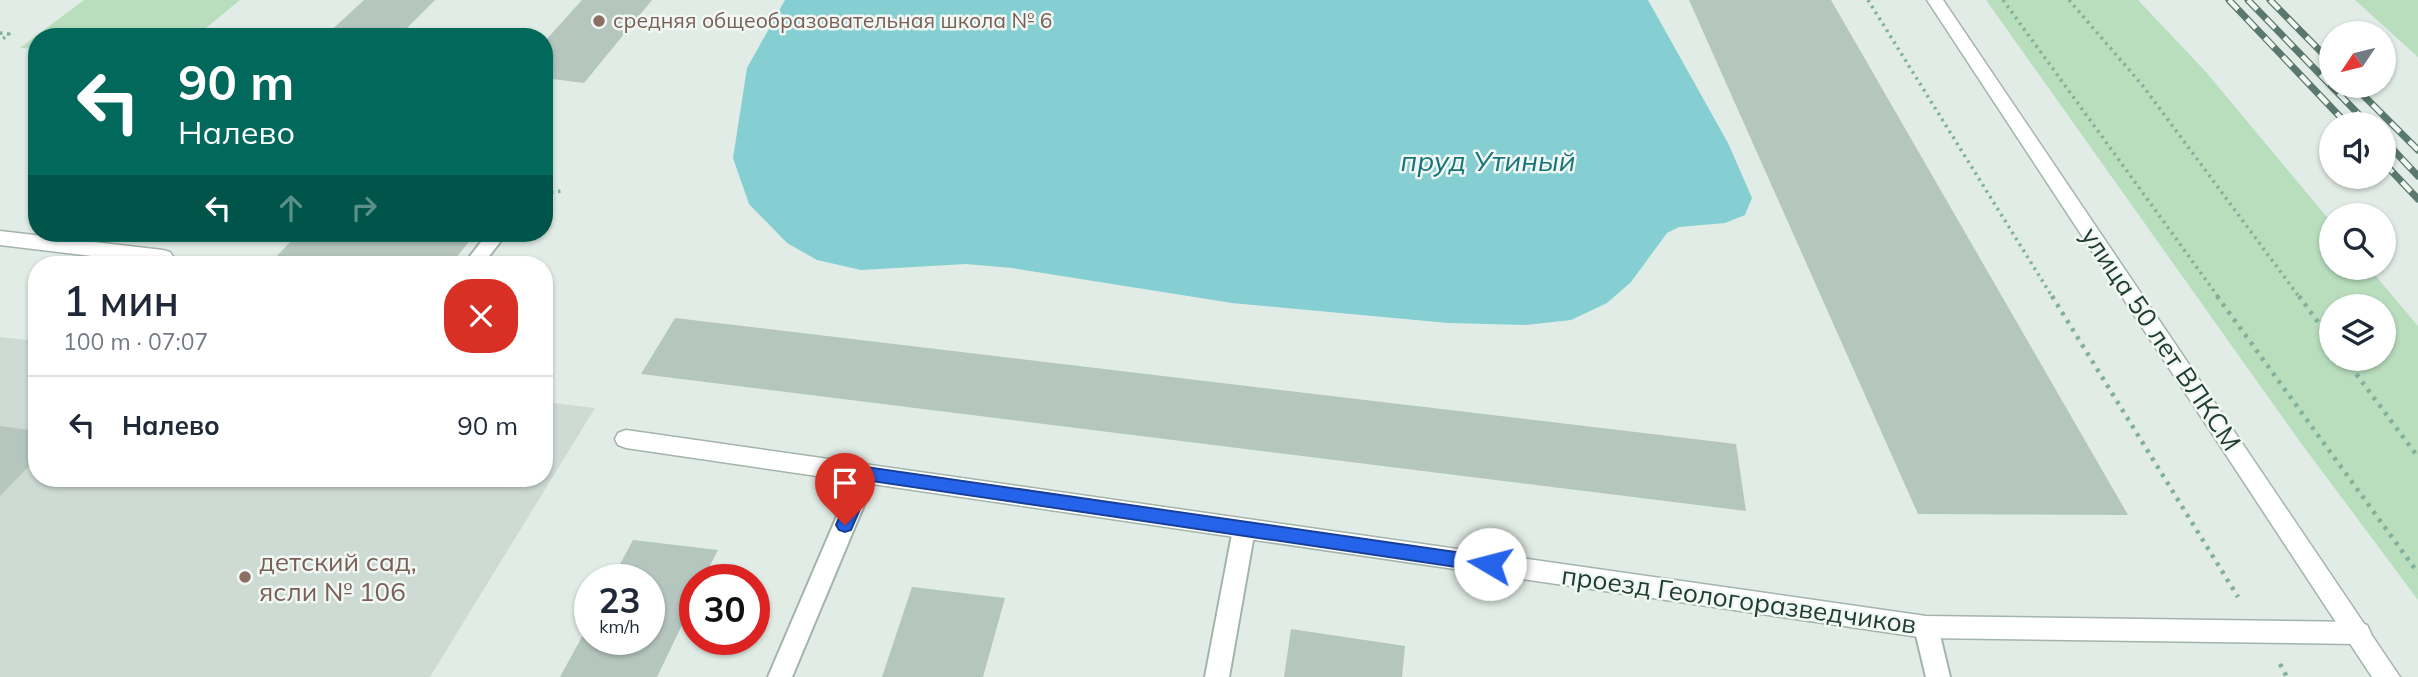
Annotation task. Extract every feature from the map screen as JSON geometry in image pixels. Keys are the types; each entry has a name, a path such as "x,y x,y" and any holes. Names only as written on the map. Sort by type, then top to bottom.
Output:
{"street":[{"name":"улица 50 лет ВЛКСМ","path":"1935,0 2387,677"},
{"path":"0,238 28,241"},
{"path":"34,242 154,256"},
{"name":"проезд Геологоразведчиков","path":"626,439 1926,627 2358,633"}],"lane":[{"path":"479,256 490,242"},
{"path":"780,677 866,474"},
{"path":"1217,677 1244,529"},
{"path":"1926,627 1938,677"}],"path":[{"path":"1868,0 2287,677"},
{"path":"2003,0 2418,573"},
{"path":"2069,0 2143,86 2319,324"},
{"path":"0,33 9,34 0,41"},
{"path":"553,192 564,191"},
{"path":"2354,371 2418,457"}],"shaded area":[{"name":"детский сад, ясли № 106","path":"0,337 28,340 28,487 547,487 430,677 0,677"},
{"name":"детский сад, ясли № 106","path":"553,403 595,408 553,476"}],"green space":[{"path":"84,0 240,0 206,28 47,28"},
{"path":"1986,0 2138,0 2206,72 2319,208 2319,280 2379,280 2391,294 2319,294 2319,371 2396,371 2396,300 2418,326 2418,600 2298,439"},
{"path":"2355,0 2418,0 2418,57 2396,37 2396,21 2378,21"}],"water":[{"name":"пруд Утиный","path":"785,0 1648,0 1728,143 1752,198 1745,215 1725,223 1679,227 1667,233 1631,282 1607,303 1571,320 1526,325 1448,323 1232,303 1012,268 966,264 861,270 817,260 787,243 749,204 733,158 747,68"}],"building":[{"path":"364,0 435,0 407,28 334,28"},
{"name":"средняя общеобразовательная школа № 6","path":"582,0 652,0 584,83 553,79 553,32"},
{"path":"1689,0 1831,0 2128,515 1918,514"},
{"path":"290,242 469,242 457,256 277,256"},
{"path":"675,318 1736,444 1746,511 641,374"},
{"path":"0,426 28,430 28,467 0,496"},
{"path":"633,540 718,550 711,564 679,564 679,631 657,677 560,677 574,651 574,655 665,655 665,564 620,564"},
{"path":"912,587 1005,598 983,677 882,677"},
{"path":"1291,629 1405,646 1402,677 1284,677"}],"railway":[{"path":"2229,0 2336,112"},
{"path":"2248,0 2356,112"},
{"path":"2270,0 2319,50"},
{"path":"2366,98 2418,150"},
{"path":"2396,153 2418,176"},
{"path":"2396,176 2418,199"}],"place":[{"name":"средняя общеобразовательная школа № 6","path":"599,21"},
{"name":"детский сад, ясли № 106","path":"245,577"}],"route":[{"path":"845,525 866,474 1490,564"}]}
